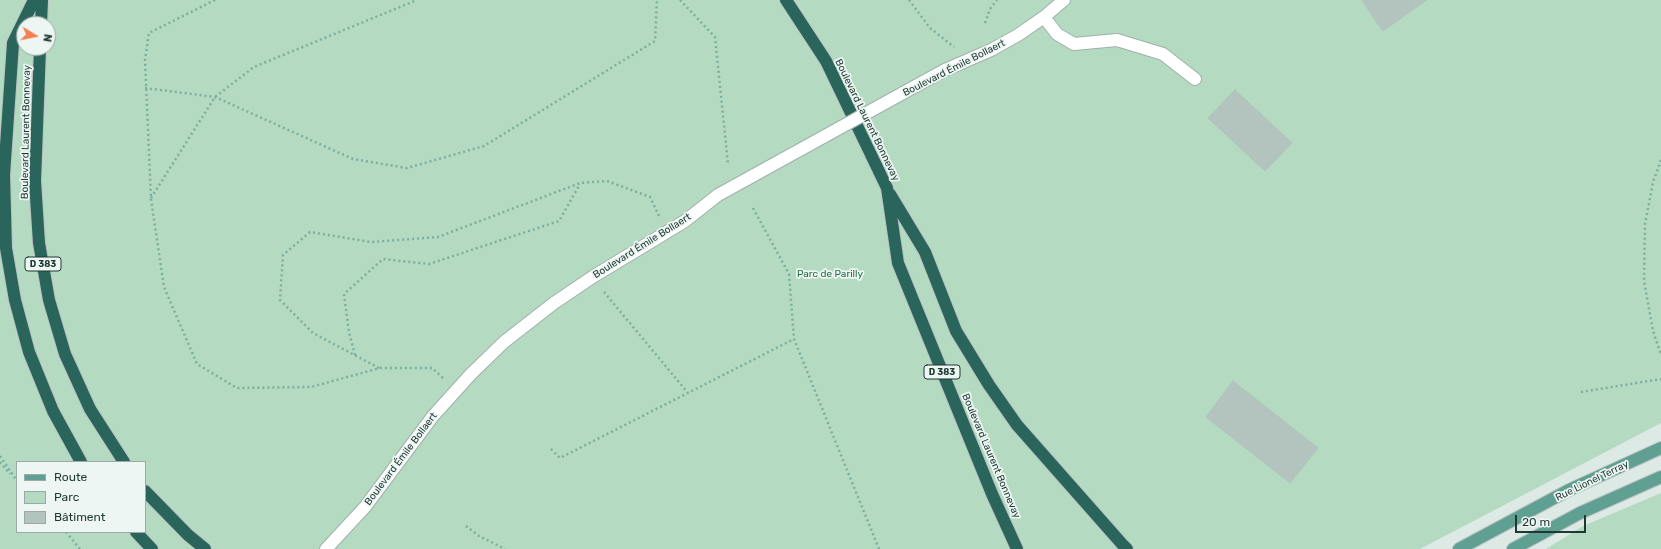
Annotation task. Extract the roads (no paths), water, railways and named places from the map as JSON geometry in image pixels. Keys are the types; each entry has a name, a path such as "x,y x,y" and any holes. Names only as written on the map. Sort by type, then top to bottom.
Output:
{"highway":[{"path":"34,0 13,43 4,175 6,248 15,300 28,352 54,411 80,461"},
{"path":"41,16 42,0"},
{"name":"Boulevard Laurent Bonnevay","path":"786,0 826,62 887,188 898,263 992,494 1017,549"},
{"name":"Boulevard Laurent Bonnevay","path":"40,56 35,180 39,243 49,300 65,354 90,409 123,461"},
{"path":"887,188 925,252 956,331 989,385 1017,425 1127,549"},
{"path":"146,492 188,535 205,549"},
{"path":"137,533 152,549"}],"main road":[{"name":"Rue Lionel Terray","path":"1460,549 1570,490 1661,448"},
{"path":"1513,549 1580,513 1661,478"}],"lane":[{"name":"Boulevard Émile Bollaert","path":"327,548 364,507 418,435 457,389 504,342 554,303 594,276 685,221 718,195 945,70 991,50 1018,35 1044,17 1064,0"},
{"path":"1044,17 1057,34 1074,44 1117,40 1163,54 1195,79"}],"park label":[{"name":"Parc de Parilly","path":"830,274"}]}
